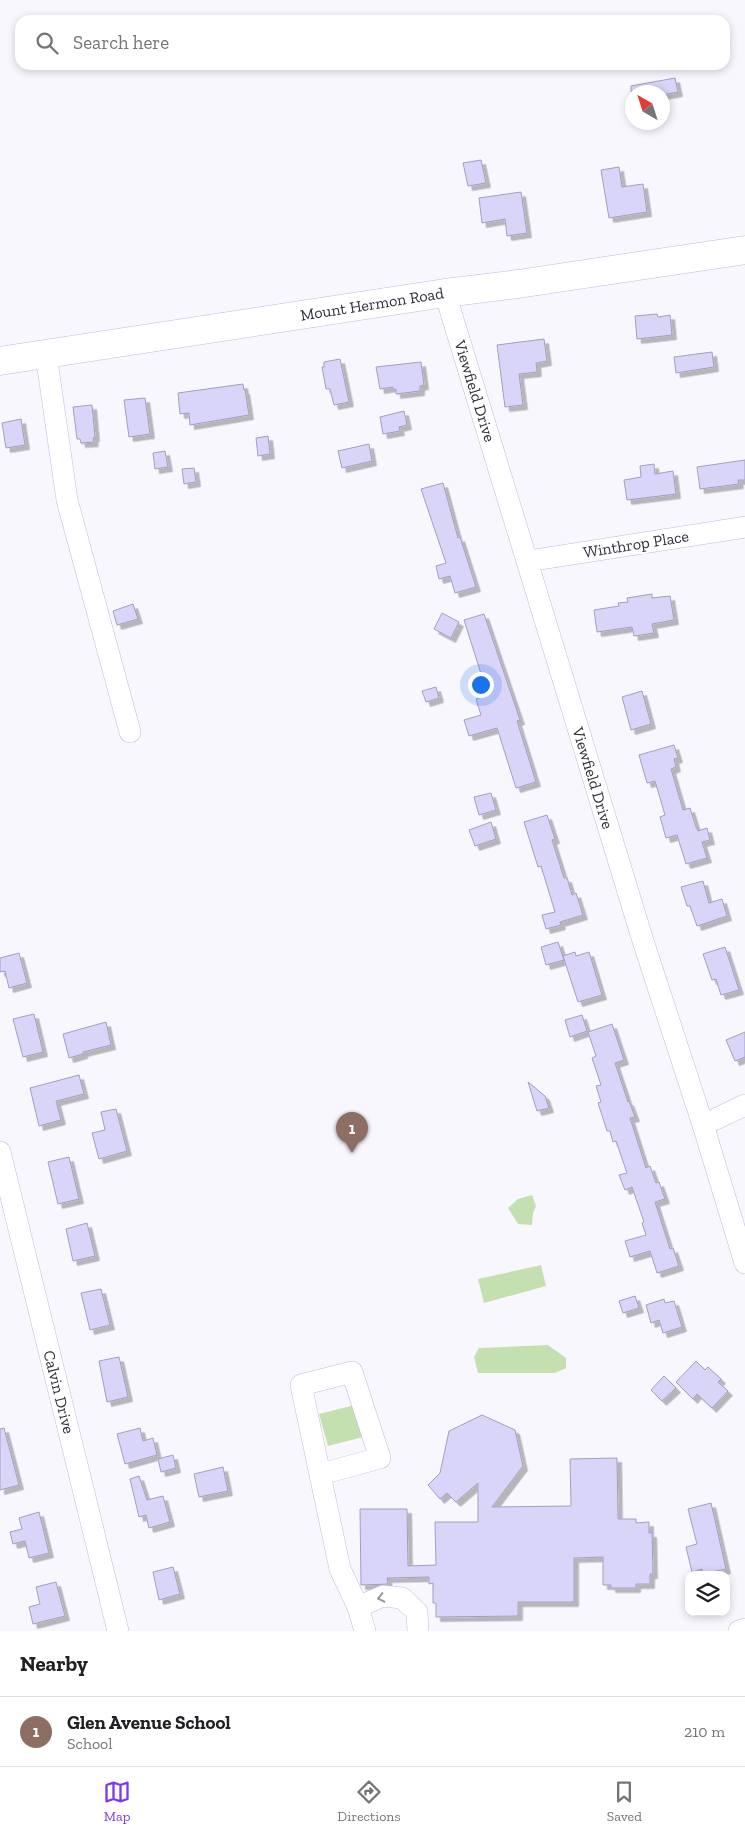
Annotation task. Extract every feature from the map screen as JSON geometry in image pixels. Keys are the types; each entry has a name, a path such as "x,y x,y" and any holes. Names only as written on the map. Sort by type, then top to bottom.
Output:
{"main road":[{"name":"Mount Hermon Road","path":"0,361 445,293 745,250"}],"street":[{"name":"Viewfield Drive","path":"445,293 641,935 703,1125 745,1263"},
{"path":"46,354 67,500 130,732"},
{"name":"Winthrop Place","path":"528,561 745,527"},
{"path":"703,1125 745,1105"},
{"name":"Calvin Drive","path":"0,1152 118,1631"},
{"path":"321,1474 380,1458 352,1372 302,1386 340,1569 358,1607 365,1631"},
{"path":"358,1607 383,1596 402,1598 417,1612 418,1631"},
{"path":"739,1631 745,1629"}],"green space":[{"path":"532,1195 536,1206 532,1225 518,1224 508,1208 518,1199"},
{"path":"541,1265 546,1286 484,1303 478,1279"},
{"path":"548,1345 566,1358 566,1368 555,1373 478,1373 474,1357 479,1348"},
{"path":"359,1404 367,1436 328,1446 319,1414"}],"building":[{"path":"675,78 678,92 670,94 670,85 636,85"},
{"path":"481,160 486,183 468,186 463,163"},
{"path":"619,167 622,187 643,184 647,212 609,218 601,170"},
{"path":"521,192 527,233 507,236 505,219 482,223 479,198"},
{"path":"657,314 658,317 670,315 672,335 637,339 635,316"},
{"path":"544,339 547,361 536,363 537,372 519,374 523,405 505,407 497,345"},
{"path":"712,352 714,367 676,373 674,357"},
{"path":"340,359 349,402 334,405 330,389 326,389 322,367 324,367 324,362"},
{"path":"421,362 424,385 420,386 420,391 396,394 396,389 393,390 393,387 380,389 376,367"},
{"path":"243,384 249,415 190,425 189,413 180,414 178,393"},
{"path":"145,398 150,434 129,437 124,400"},
{"path":"92,405 94,442 81,443 80,439 77,439 73,407"},
{"path":"404,411 407,425 399,427 400,431 383,434 380,417"},
{"path":"21,419 25,445 6,448 2,423"},
{"path":"268,436 270,454 258,456 256,438"},
{"path":"369,444 372,461 342,468 338,451"},
{"path":"165,451 168,467 155,469 153,453"},
{"path":"745,460 745,480 738,480 739,484 700,489 697,467"},
{"path":"654,464 655,474 673,471 676,494 627,500 624,480 641,477 640,466"},
{"path":"194,468 196,482 184,484 182,469"},
{"path":"443,483 458,538 460,537 476,587 455,593 450,576 439,579 436,566 446,563 421,489"},
{"path":"652,594 652,598 670,596 674,620 652,624 654,633 634,636 632,627 597,632 594,610 619,606 618,603 628,602 627,598"},
{"path":"133,604 138,619 117,625 113,611"},
{"path":"442,613 459,622 451,638 434,629"},
{"path":"484,614 520,720 517,721 536,782 516,788 497,728 469,736 464,720 481,715 476,699 485,696 481,681 483,680 464,620"},
{"path":"436,687 439,698 426,702 422,691"},
{"path":"642,691 651,724 631,730 622,697"},
{"path":"674,745 678,758 674,759 676,767 671,769 683,810 690,808 698,831 707,828 710,840 702,842 707,858 686,864 677,835 666,838 660,817 665,815 655,781 647,783 639,755"},
{"path":"491,793 496,810 479,815 474,797"},
{"path":"547,815 555,839 552,840 564,878 567,878 572,895 576,893 583,915 560,922 561,925 546,929 542,915 555,912 541,866 538,867 524,822"},
{"path":"491,822 496,839 475,846 469,830"},
{"path":"703,881 709,903 722,899 727,916 697,926 690,906 687,906 681,887"},
{"path":"558,942 564,960 546,965 541,947"},
{"path":"725,947 739,990 721,995 716,979 712,980 703,954"},
{"path":"575,952 576,956 589,952 602,995 578,1002 563,956"},
{"path":"19,953 27,983 9,988 5,971 0,972 0,958"},
{"path":"34,1014 43,1052 23,1057 13,1019"},
{"path":"582,1015 587,1031 570,1037 565,1020"},
{"path":"106,1022 111,1045 83,1052 83,1054 69,1058 63,1034"},
{"path":"612,1024 624,1060 615,1063 635,1117 630,1118 646,1168 650,1166 656,1183 659,1182 665,1199 655,1202 670,1249 673,1248 679,1266 657,1273 650,1251 630,1257 625,1241 646,1235 642,1223 644,1222 632,1187 625,1190 619,1175 627,1173 616,1141 613,1142 610,1131 607,1131 598,1103 601,1102 596,1086 601,1085 592,1058 596,1056 588,1032"},
{"path":"745,1032 745,1057 735,1061 726,1040"},
{"path":"79,1075 84,1094 56,1101 61,1120 39,1126 30,1088"},
{"path":"528,1082 545,1096 549,1108 537,1111"},
{"path":"116,1109 127,1151 99,1159 92,1133 105,1130 101,1112"},
{"path":"69,1157 79,1199 58,1204 48,1162"},
{"path":"87,1223 95,1256 73,1261 66,1229"},
{"path":"101,1289 110,1325 90,1330 81,1293"},
{"path":"635,1296 639,1308 623,1313 619,1301"},
{"path":"664,1299 665,1303 674,1301 682,1327 663,1333 659,1320 651,1323 646,1305"},
{"path":"119,1357 128,1397 107,1402 99,1361"},
{"path":"696,1361 705,1370 708,1367 721,1379 718,1382 728,1391 712,1408 697,1394 693,1399 676,1382"},
{"path":"664,1376 676,1388 662,1401 651,1390"},
{"path":"482,1415 515,1430 523,1466 492,1507 571,1506 570,1459 617,1458 618,1519 636,1519 636,1523 649,1522 649,1533 652,1533 653,1574 650,1574 650,1584 636,1584 636,1588 611,1588 611,1585 603,1585 603,1557 574,1558 574,1602 518,1602 518,1616 436,1617 436,1603 433,1603 433,1583 429,1584 429,1577 387,1578 388,1584 361,1585 360,1509 407,1509 408,1566 436,1565 435,1522 478,1522 478,1483 456,1502 447,1493 440,1499 428,1485 440,1473 449,1431"},
{"path":"4,1428 19,1485 0,1490 0,1429"},
{"path":"140,1428 143,1441 153,1438 157,1455 125,1464 117,1434"},
{"path":"173,1455 176,1468 161,1472 158,1459"},
{"path":"223,1467 228,1491 199,1497 194,1474"},
{"path":"139,1476 147,1500 163,1496 170,1522 149,1528 146,1515 139,1517 130,1479"},
{"path":"711,1503 726,1569 692,1571 686,1547 697,1544 688,1509"},
{"path":"39,1512 49,1553 29,1558 25,1541 13,1544 10,1532 22,1529 19,1518"},
{"path":"173,1567 180,1594 159,1600 153,1572"},
{"path":"56,1582 65,1616 33,1624 29,1607 40,1604 36,1587"}],"place":[{"name":"Glen Avenue School","path":"352,1153"}]}
